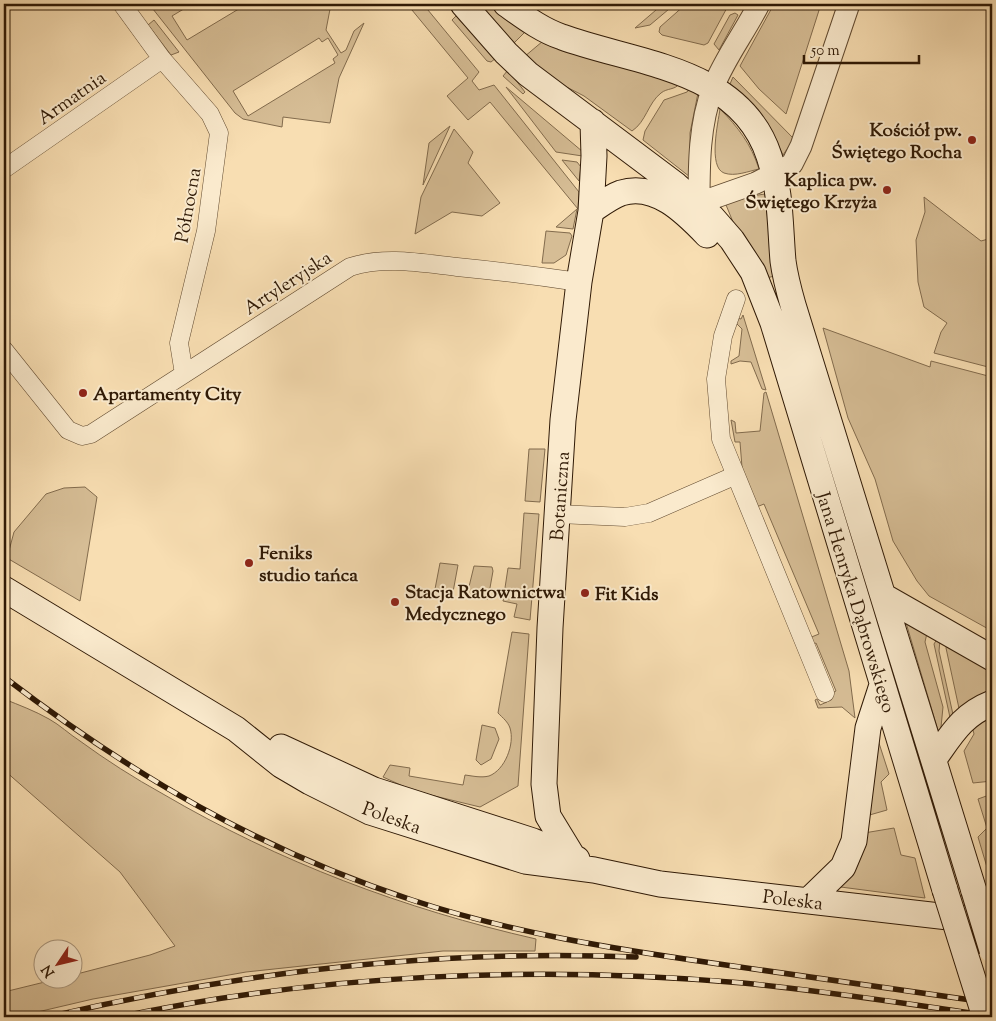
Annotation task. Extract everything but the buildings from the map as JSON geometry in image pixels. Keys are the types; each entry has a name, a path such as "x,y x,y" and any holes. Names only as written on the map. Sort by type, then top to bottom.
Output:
{"main road":[{"name":"Jana Henryka Dąbrowskiego","path":"463,4 528,74 699,203 742,255 753,272 772,323 985,1017"},
{"name":"Jana Henryka Dąbrowskiego","path":"506,4 538,25 561,36 688,74 713,88 744,113 757,129 769,154 775,174 783,260 793,305 885,597 992,950"},
{"name":"Botaniczna","path":"573,857 548,816 544,784 550,628 567,376 579,282 591,211 594,156 593,122"},
{"path":"591,211 618,194 638,190 655,192 693,220 710,239 725,257 751,300 772,323"},
{"name":"Poleska","path":"4,589 236,729 281,764 310,782 370,812 529,851 594,870 660,884 992,922"},
{"path":"885,597 992,658"},
{"path":"808,901 843,867 854,841 868,728 882,685"},
{"path":"935,765 961,722 975,710 992,703"},
{"name":"Botaniczna","path":"529,851 535,807 544,784"},
{"path":"529,851 548,816"},
{"name":"Poleska","path":"529,851 573,857 594,870"}],"street":[{"name":"Północna","path":"122,4 162,59 210,114 219,133 206,231 179,343 184,374"},
{"path":"760,4 713,88 703,133 699,203 756,183 792,164 801,146 849,4"},
{"name":"Armatnia","path":"4,169 162,59"},
{"name":"Artyleryjska","path":"4,350 68,430 76,435 91,434 341,271 360,264 400,261 579,282"},
{"path":"736,299 723,336 716,379 721,439 734,476 824,693"},
{"path":"558,514 625,517 649,513 734,476"}],"shaded area":[{"path":"149,4 192,4 172,16 187,40 247,4 331,4 326,30 341,53 346,50 354,31 364,23 339,78 330,123 283,117 282,127 243,119 235,113","holes":["319,38 322,42 328,38 338,55 333,59 335,63 248,116 233,91"]},
{"path":"407,4 423,4 479,72 472,81 479,90 494,85 579,192 578,209 490,102 468,120 447,96 468,78"},
{"path":"479,4 486,4 525,32 514,43"},
{"path":"663,4 675,4 650,25 635,28"},
{"path":"686,4 729,4 708,43 704,45 662,35 659,32 660,27"},
{"path":"774,4 821,4 786,114 759,89 740,66"},
{"path":"735,13 738,15 719,50 714,44 730,15"},
{"path":"456,16 496,58 491,62 487,61 452,20"},
{"path":"154,20 179,52 171,55 148,25"},
{"path":"543,41 679,84 663,91 657,97 641,123 632,131 584,96 557,82 524,57"},
{"path":"508,70 525,92 523,94 503,76"},
{"path":"733,77 794,139 783,155 761,117 747,99 730,84"},
{"path":"506,87 589,157 556,152"},
{"path":"689,89 698,93 690,133 690,177 643,140 645,131 664,100 687,92"},
{"path":"720,109 743,136 759,169 728,174 719,169 716,162 715,144"},
{"path":"450,126 423,185 429,143"},
{"path":"454,129 473,152 468,163 500,203 482,216 452,212 415,234 421,197"},
{"path":"562,160 577,162 581,167 579,181"},
{"path":"765,194 774,276 767,278 733,222 724,200"},
{"path":"924,197 981,241 992,238 992,368 934,353 941,332 947,323 924,307 918,282 916,240 925,212"},
{"path":"577,209 573,229 556,227"},
{"path":"546,231 570,233 572,236 566,255 554,263 542,263"},
{"path":"743,315 766,390 762,389 751,362 740,361 731,364 731,361 739,356 742,329 736,323 737,318 741,319"},
{"path":"823,328 930,367 931,361 992,377 992,631 929,596 917,581 893,541 875,479 848,418"},
{"path":"766,392 849,671 855,718 842,707 818,708 815,700 817,699 820,705 827,702 826,696 836,691 816,643 812,645 809,638 819,634 764,504 754,508 743,480 740,442 735,442 731,420 735,422 736,433 760,431 764,393"},
{"path":"529,449 545,449 540,502 525,501"},
{"path":"85,487 97,497 80,601 7,558 14,532 46,494 64,488"},
{"path":"524,513 539,514 530,620 514,617 517,604 503,601 508,568 520,569"},
{"path":"440,563 458,565 453,592 435,589"},
{"path":"474,566 492,567 488,599 467,595"},
{"path":"904,616 927,633 925,642 943,707 940,737"},
{"path":"512,632 529,634 518,786 480,807 414,791 383,777 390,765 410,768 409,776 463,785 465,775 489,776 500,768 510,749 511,741 509,726 498,713"},
{"path":"937,639 940,640 939,651 954,719 951,722 934,644"},
{"path":"947,643 992,667 992,696 960,713 946,648"},
{"path":"4,699 49,719 141,782 207,819 252,841 297,862 391,898 487,927 536,939 535,951 443,951 246,972 93,999 16,1017 4,1017 4,992 32,985 32,988 82,988 82,973 150,955 175,946 120,872 4,770"},
{"path":"992,714 992,781 973,783 964,751 974,734 972,726"},
{"path":"482,725 495,728 499,739 491,759 481,765 476,760"},
{"path":"878,740 889,774 881,782 887,810 866,816"},
{"path":"992,794 992,884 978,837 987,828 978,799"},
{"path":"894,828 901,855 915,858 925,898 833,886 864,833"}],"railway":[{"path":"4,677 100,746 198,806 302,858 412,900 488,922 603,946 992,1003"},
{"path":"48,1017 120,1001 193,988 266,976 340,967 488,957 562,955 636,957"},
{"path":"119,1017 195,1002 273,991 429,977 508,975 587,975 743,983 992,1016"}],"place":[{"name":"Kościół pw. Świętego Rocha","path":"972,140"},
{"name":"Kaplica pw. Świętego Krzyża","path":"887,190"},
{"name":"Apartamenty City","path":"83,393"},
{"name":"Feniks studio tańca","path":"249,563"},
{"name":"Fit Kids","path":"585,593"},
{"name":"Stacja Ratownictwa Medycznego","path":"395,602"}]}
